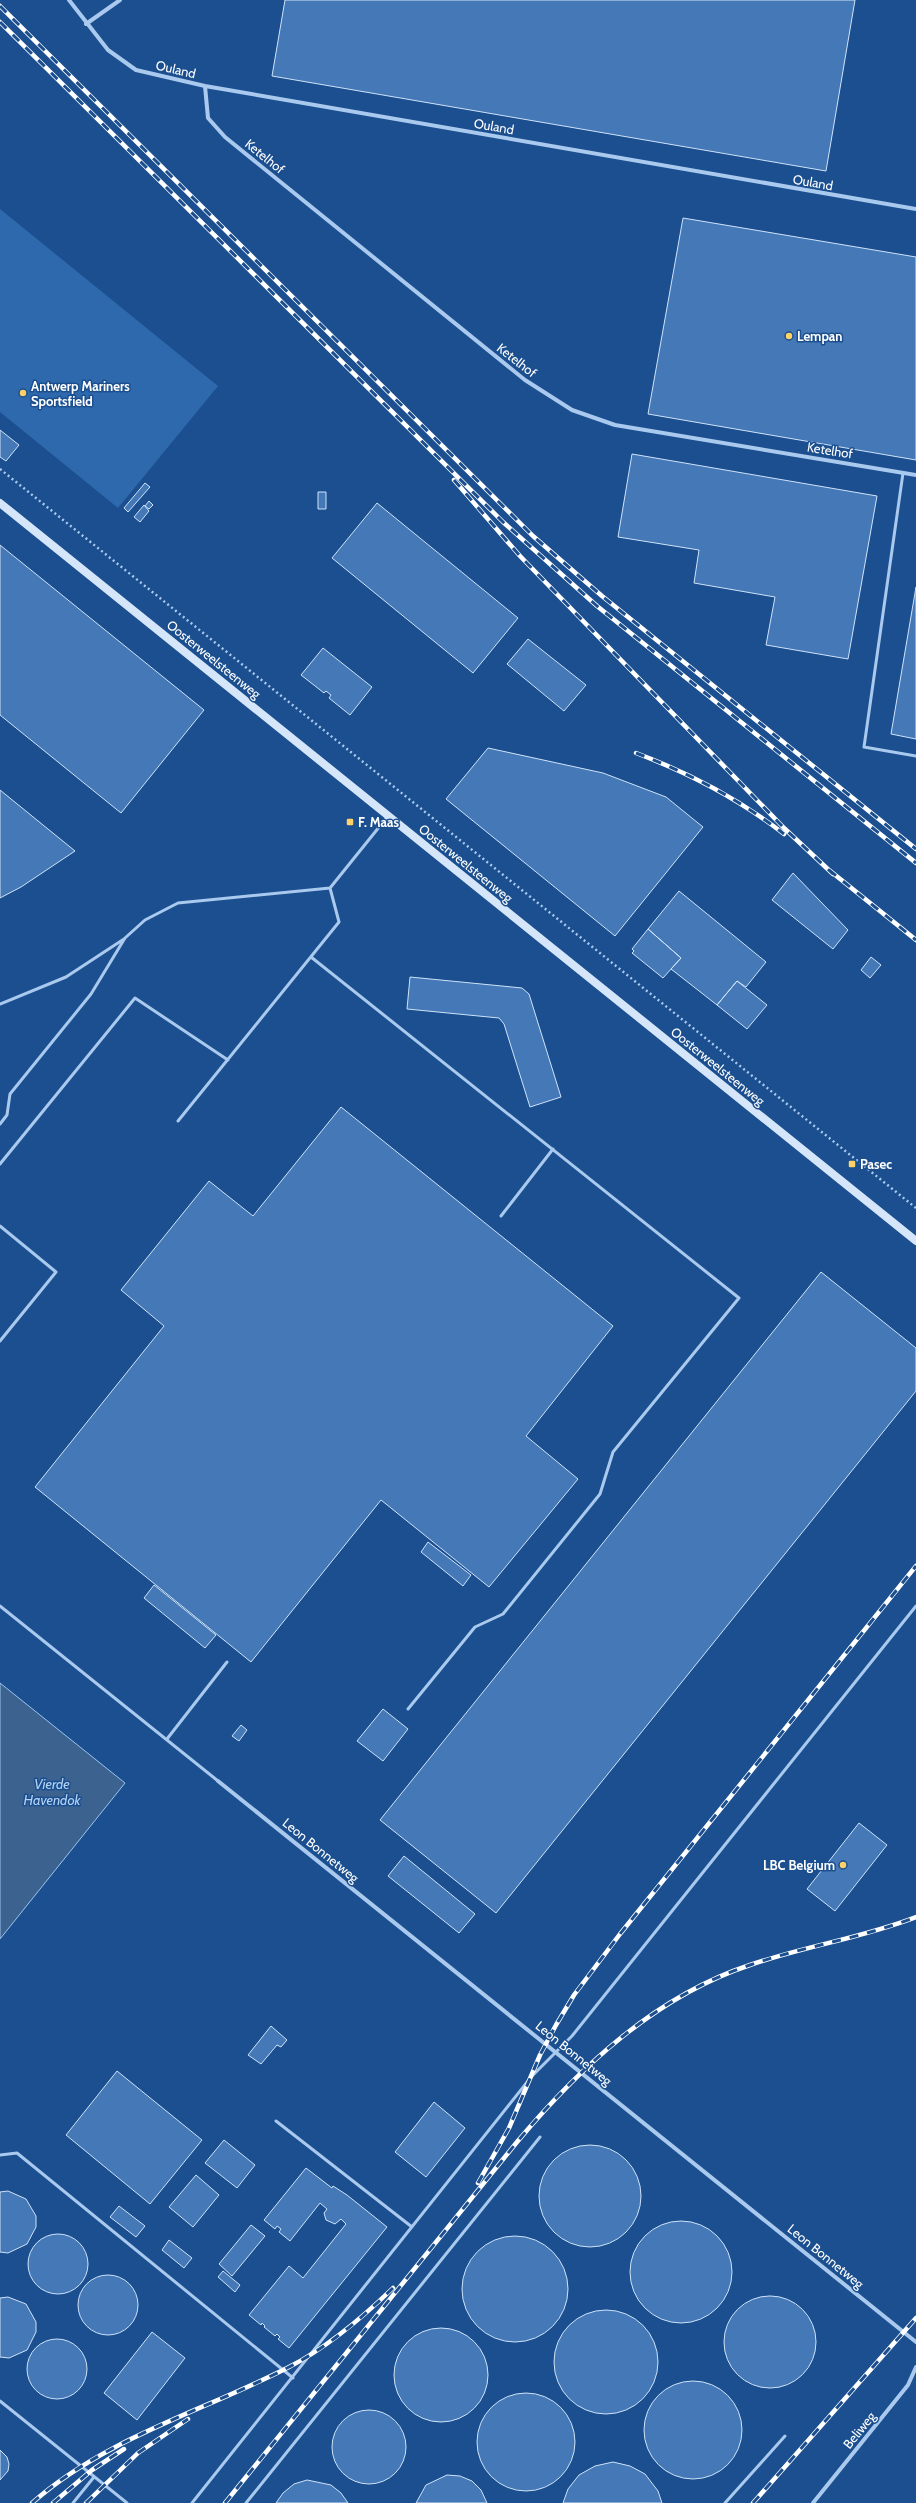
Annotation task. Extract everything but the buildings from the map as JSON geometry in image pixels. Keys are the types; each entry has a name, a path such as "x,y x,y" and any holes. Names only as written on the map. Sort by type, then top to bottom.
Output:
{"main road":[{"name":"Oosterweelsteenweg","path":"0,503 916,1241"}],"street":[{"name":"Ouland","path":"69,0 86,24 108,50 136,70 205,86 916,209"},
{"path":"86,24 120,0"},
{"name":"Ketelhof","path":"205,86 208,118 225,137 525,380 572,410 615,425 916,475"},
{"name":"Leon Bonnetweg","path":"218,1781 556,2051 916,2342"},
{"name":"Beliweg","path":"813,2503 908,2385 916,2367"}],"lane":[{"path":"903,473 864,747 916,756"},
{"path":"0,1004 66,977 125,938 144,920 178,902 330,888 388,816"},
{"path":"178,1121 339,922 330,888"},
{"path":"0,1124 7,1115 10,1094 91,994 125,938"},
{"path":"311,957 739,1298 613,1452 600,1494 596,1500 503,1614 475,1627 408,1709"},
{"path":"0,1164 135,998 228,1060"},
{"path":"501,1216 553,1149"},
{"path":"0,1226 56,1272 0,1341"},
{"path":"0,1606 218,1781"},
{"path":"192,2503 532,2076 572,2036 916,1606"},
{"path":"167,1739 227,1662"},
{"path":"276,2121 412,2227"},
{"path":"246,2503 540,2137"},
{"path":"0,2155 17,2153 293,2378"},
{"path":"0,2401 127,2503"},
{"path":"725,2503 785,2436"},
{"path":"72,2503 94,2477"}],"path":[{"path":"0,469 916,1208"}],"shaded area":[{"path":"0,209 218,386 118,508 0,412"}],"water":[{"name":"Vierde Havendok","path":"0,1683 125,1783 0,1939"}],"railway":[{"path":"0,6 533,536 602,596 916,849"},
{"path":"0,22 503,522 597,606 916,863"},
{"path":"454,480 520,556 784,828 833,874"},
{"path":"636,753 675,769 713,788 749,809 784,834"},
{"path":"829,870 916,940"},
{"path":"478,2183 509,2128 540,2055 574,1995 620,1934 916,1566"},
{"path":"225,2503 517,2142 567,2087 622,2037 683,1995 716,1978 771,1958 875,1931 916,1917"},
{"path":"32,2503 61,2480 123,2443 257,2383 303,2359 344,2331 393,2288"},
{"path":"753,2503 916,2318"},
{"path":"86,2503 138,2453 188,2419"},
{"path":"53,2503 92,2470 124,2449"}],"place":[{"name":"Lempan","path":"789,336"},
{"name":"Antwerp Mariners Sportsfield","path":"23,393"},
{"name":"F. Maas","path":"350,822"},
{"name":"Pasec","path":"852,1164"},
{"name":"LBC Belgium","path":"843,1865"}]}
